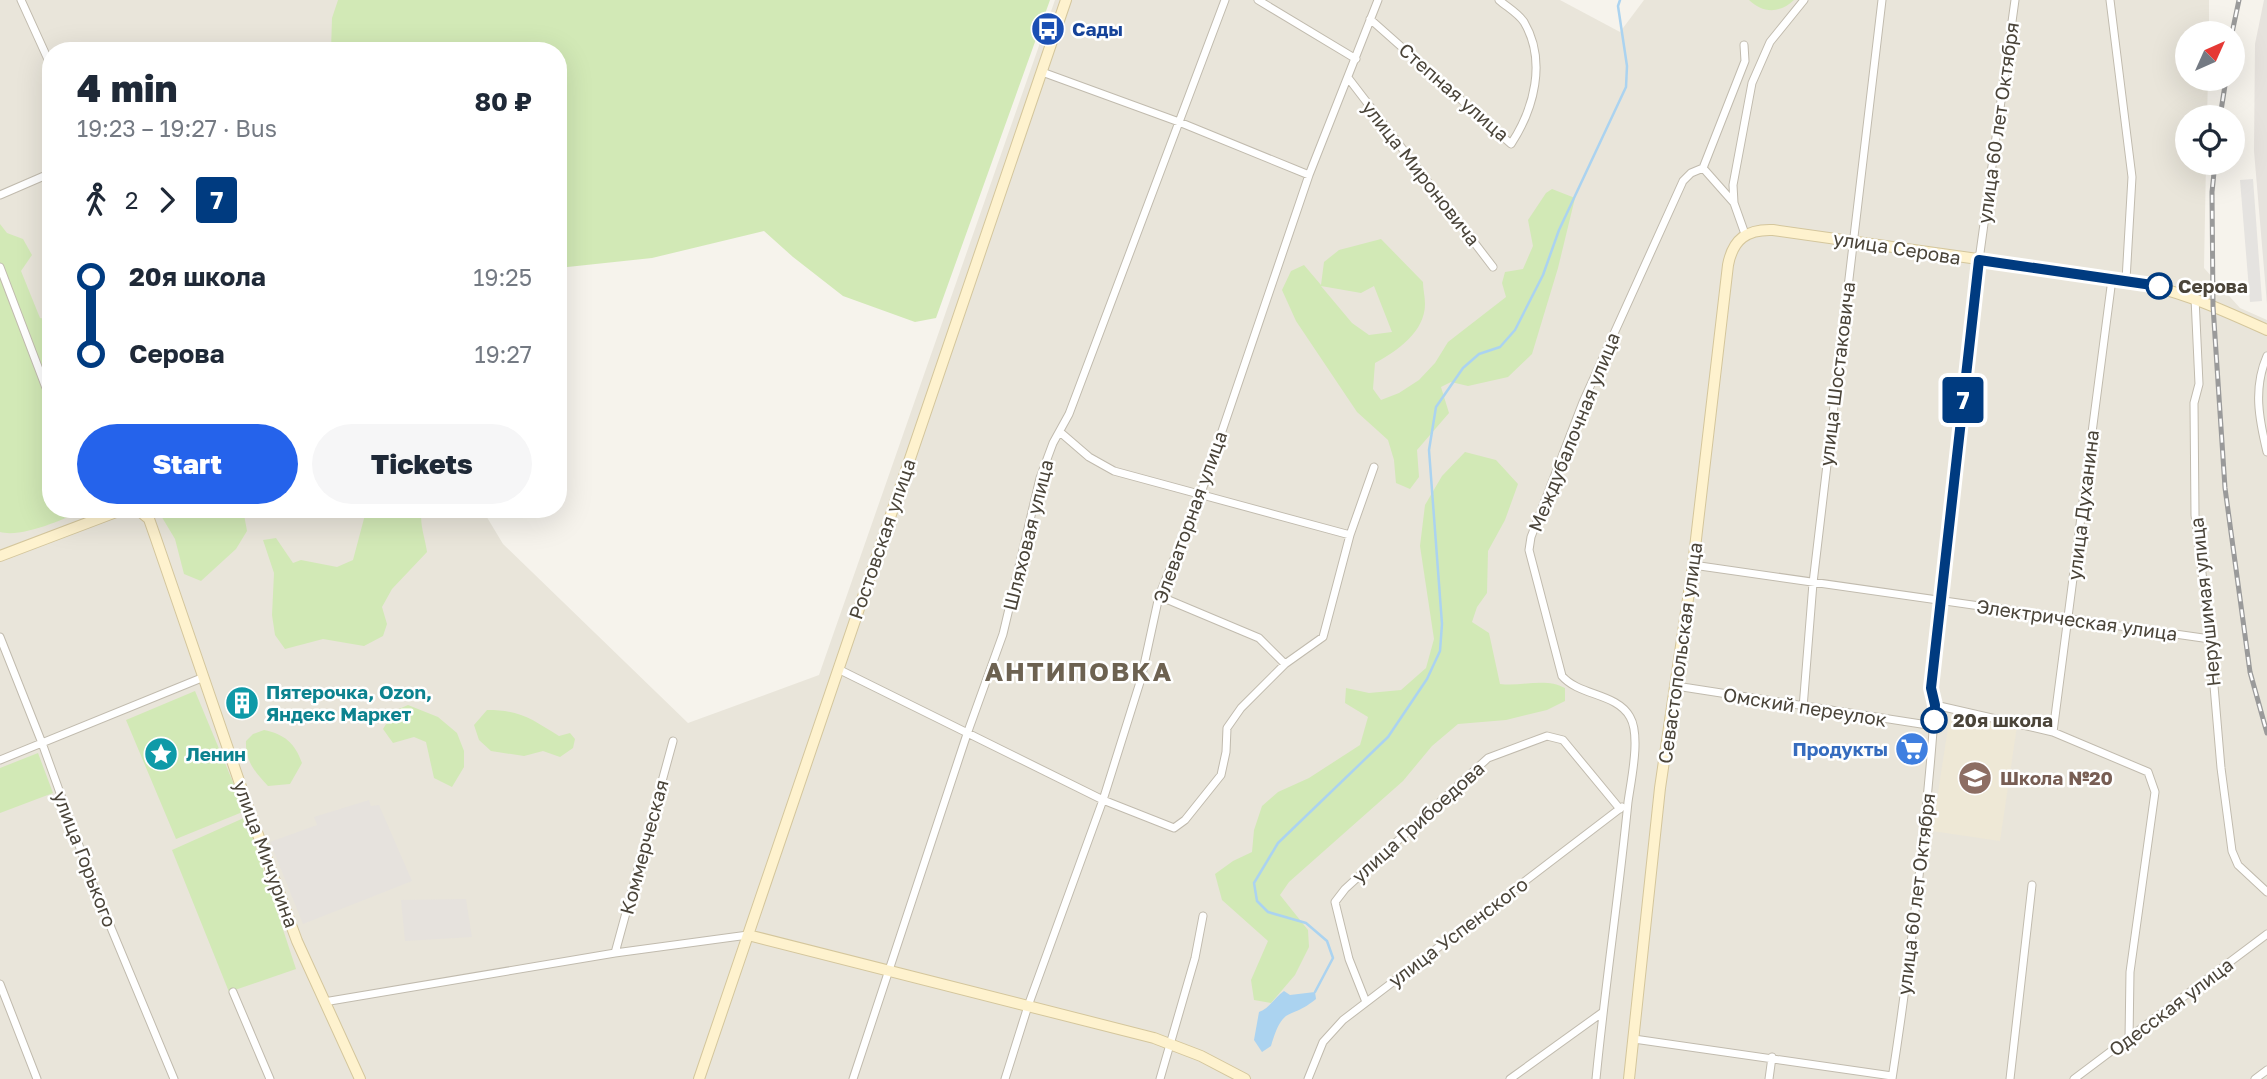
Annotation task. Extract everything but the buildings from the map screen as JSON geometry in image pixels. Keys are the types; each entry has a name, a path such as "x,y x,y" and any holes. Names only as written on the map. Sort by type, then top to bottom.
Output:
{"street":[{"path":"21,0 42,46"},
{"name":"Ростовская улица","path":"699,1079 1066,0"},
{"name":"Шляховая улица","path":"853,1079 967,734 1003,634 1040,478 1048,455 1069,414 1225,0"},
{"path":"1258,0 1356,59"},
{"name":"Элеваторная улица","path":"1005,1079 1141,680 1159,596 1201,493 1309,175 1378,0"},
{"name":"Степная улица","path":"1370,19 1511,144 1528,113 1533,97 1536,62 1522,20 1499,0"},
{"path":"1745,233 1734,203 1733,185 1755,73 1770,42 1804,0"},
{"name":"улица Шостаковича","path":"1803,708 1812,583 1882,0"},
{"name":"улица 60 лет Октября","path":"1892,1077 1922,848 1934,726 1935,705 1931,688 1940,601 1979,260 2015,0"},
{"path":"2110,0 2132,177 2126,280"},
{"path":"1734,203 1703,168 1745,61 1744,45"},
{"path":"1042,72 1179,122 1309,175"},
{"name":"улица Мироновича","path":"1349,79 1493,267"},
{"name":"Междубалочная улица","path":"1628,803 1634,743 1630,717 1616,704 1577,688 1562,676 1529,550 1531,537 1583,402 1683,181 1690,173 1703,168"},
{"path":"0,195 42,177"},
{"name":"улица Серова","path":"1745,233 1773,230 2159,286 2195,298 2267,330"},
{"name":"Севастопольская улица","path":"1629,1079 1660,788 1693,565 1728,265 1734,245 1745,233"},
{"path":"0,267 42,377"},
{"name":"улица Духанина","path":"2053,732 2112,279"},
{"name":"Нерушимая улица","path":"2195,298 2199,384 2194,403 2195,515 2210,639 2221,768 2232,851 2238,865 2267,892"},
{"path":"2267,356 2260,373 2258,394 2267,452"},
{"path":"1060,432 1089,457 1114,471 1350,535"},
{"path":"838,669 1102,800 1169,828 1180,825 1221,775 1227,728 1241,708 1285,664 1317,642 1326,631 1350,535 1374,467"},
{"path":"0,556 103,518"},
{"name":"улица Мичурина","path":"148,518 274,877 323,1002 360,1079"},
{"name":"Электрическая улица","path":"1693,565 2210,639"},
{"path":"1159,596 1259,638 1285,664"},
{"name":"улица Горького","path":"0,637 94,887 174,1079"},
{"path":"0,760 204,677"},
{"name":"Омский переулок","path":"1676,686 1803,708 1934,726"},
{"path":"1935,705 2053,732 2148,772 2155,792 2130,972 2129,1040"},
{"name":"улица Грибоедова","path":"1366,1002 1349,959 1335,902 1345,889 1489,758 1547,736 1563,740 1620,809"},
{"name":"Коммерческая","path":"615,953 673,741"},
{"path":"1596,1079 1628,803"},
{"name":"улица Успенского","path":"1308,1079 1322,1042 1343,1020 1628,803"},
{"path":"2010,1079 2032,885"},
{"path":"1160,1079 1195,958 1203,916"},
{"name":"Одесская улица","path":"2074,1079 2267,934"},
{"path":"323,1002 615,953 748,935 1171,1043 1245,1079"},
{"path":"0,984 37,1079"},
{"path":"233,992 270,1079"},
{"path":"1510,1079 1603,1012"},
{"path":"1634,1039 1772,1057 1892,1077"},
{"path":"1769,1079 1772,1057"},
{"path":"2255,1079 2267,1070"}],"shaded area":[{"path":"0,0 365,0 368,42 42,42 42,518 487,518 503,544 688,723 819,675 1055,0 1560,0 1620,32 1644,0 2209,0 2209,21 2175,21 2175,91 2208,91 2207,105 2175,105 2175,175 2206,175 2204,268 2240,308 2267,320 2267,1079 0,1079"},
{"path":"2264,0 2267,0 2267,304 2254,151 2255,44"},
{"path":"2253,179 2262,301 2250,302 2240,180"},
{"name":"Школа №20","path":"1950,715 2017,726 2000,841 1932,831"},
{"path":"369,800 371,806 379,805 412,881 303,924 270,842 317,825 314,817"},
{"path":"466,899 472,937 405,941 401,900"}],"green space":[{"path":"338,0 1050,0 936,318 915,322 843,296 764,231 652,258 567,267 567,42 331,42 332,18"},
{"path":"1749,0 1794,0 1783,8 1771,10"},
{"path":"1552,189 1575,198 1558,268 1532,354 1508,377 1468,386 1451,382 1441,387 1449,413 1417,450 1419,477 1410,489 1396,483 1394,460 1388,440 1357,412 1296,321 1282,290 1291,271 1304,265 1321,285 1324,262 1339,250 1381,239 1423,282 1424,314 1415,332 1392,353 1375,363 1373,389 1381,400 1399,393 1419,380 1435,363 1448,342 1506,297 1502,283 1505,272 1523,269 1533,246 1528,220 1546,193","holes":["1321,286 1361,293 1374,286 1392,332 1369,335 1352,323"]},
{"path":"0,224 7,233 23,239 32,255 21,271 42,318 42,518 66,518 20,532 0,532"},
{"path":"1465,452 1496,460 1518,484 1505,520 1488,551 1487,593 1477,607 1472,622 1489,633 1500,684 1550,683 1565,688 1565,701 1547,710 1506,720 1458,724 1432,746 1403,781 1289,882 1280,895 1308,930 1309,947 1295,975 1271,1003 1254,1000 1251,980 1268,941 1222,900 1215,874 1252,852 1254,830 1262,806 1278,792 1309,778 1360,745 1368,717 1345,703 1346,688 1369,693 1401,690 1426,668 1434,639 1420,546 1425,505 1442,476"},
{"path":"162,518 245,518 247,531 236,549 201,581 184,574 175,539"},
{"path":"364,518 421,518 427,552 392,589 382,607 387,624 383,636 364,646 323,639 285,649 275,635 272,615 274,573 263,540 276,538 293,563 301,560 337,567 353,560"},
{"path":"195,691 245,811 176,839 126,720"},
{"path":"408,705 438,717 457,733 464,751 464,767 452,787 434,778 426,742 414,737 393,743 383,729 394,711"},
{"path":"487,710 517,714 533,720 559,736 570,733 575,739 573,748 560,757 543,751 524,756 491,751 479,740 474,725"},
{"path":"264,730 288,740 299,756 302,763 290,784 268,786 249,760 246,741 253,734"},
{"path":"38,753 53,793 0,813 0,768"},
{"path":"246,817 296,969 229,992 172,850"}],"water":[{"path":"1284,991 1290,995 1315,992 1316,999 1284,1018 1271,1046 1262,1052 1254,1040 1259,1012"}],"waterway":[{"path":"1315,992 1333,958 1327,941 1306,923 1268,912 1257,901 1254,883 1278,843 1388,737 1427,679 1440,651 1442,624 1429,450 1436,407 1463,368 1479,354 1500,347 1515,330 1543,275 1559,230 1626,87 1627,66 1618,6 1620,0"}],"railway":[{"path":"2235,21 2239,0"},
{"path":"2222,105 2224,91"},
{"path":"2214,175 2213,306 2225,488 2250,672 2267,733"}],"bus line":[{"name":"7","path":"1934,720 1935,705 1931,688 1979,260 2159,286"}],"place":[{"name":"Сады","path":"1048,29"},
{"name":"Серова","path":"2159,286"},
{"name":"Пятерочка, Ozon, Яндекс Маркет","path":"242,703"},
{"name":"20я школа","path":"1934,720"},
{"name":"Продукты","path":"1912,749"},
{"name":"Ленин","path":"161,754"},
{"name":"Школа №20","path":"1975,778"}],"district":[{"name":"АНТИПОВКА","path":"1079,672"}]}
